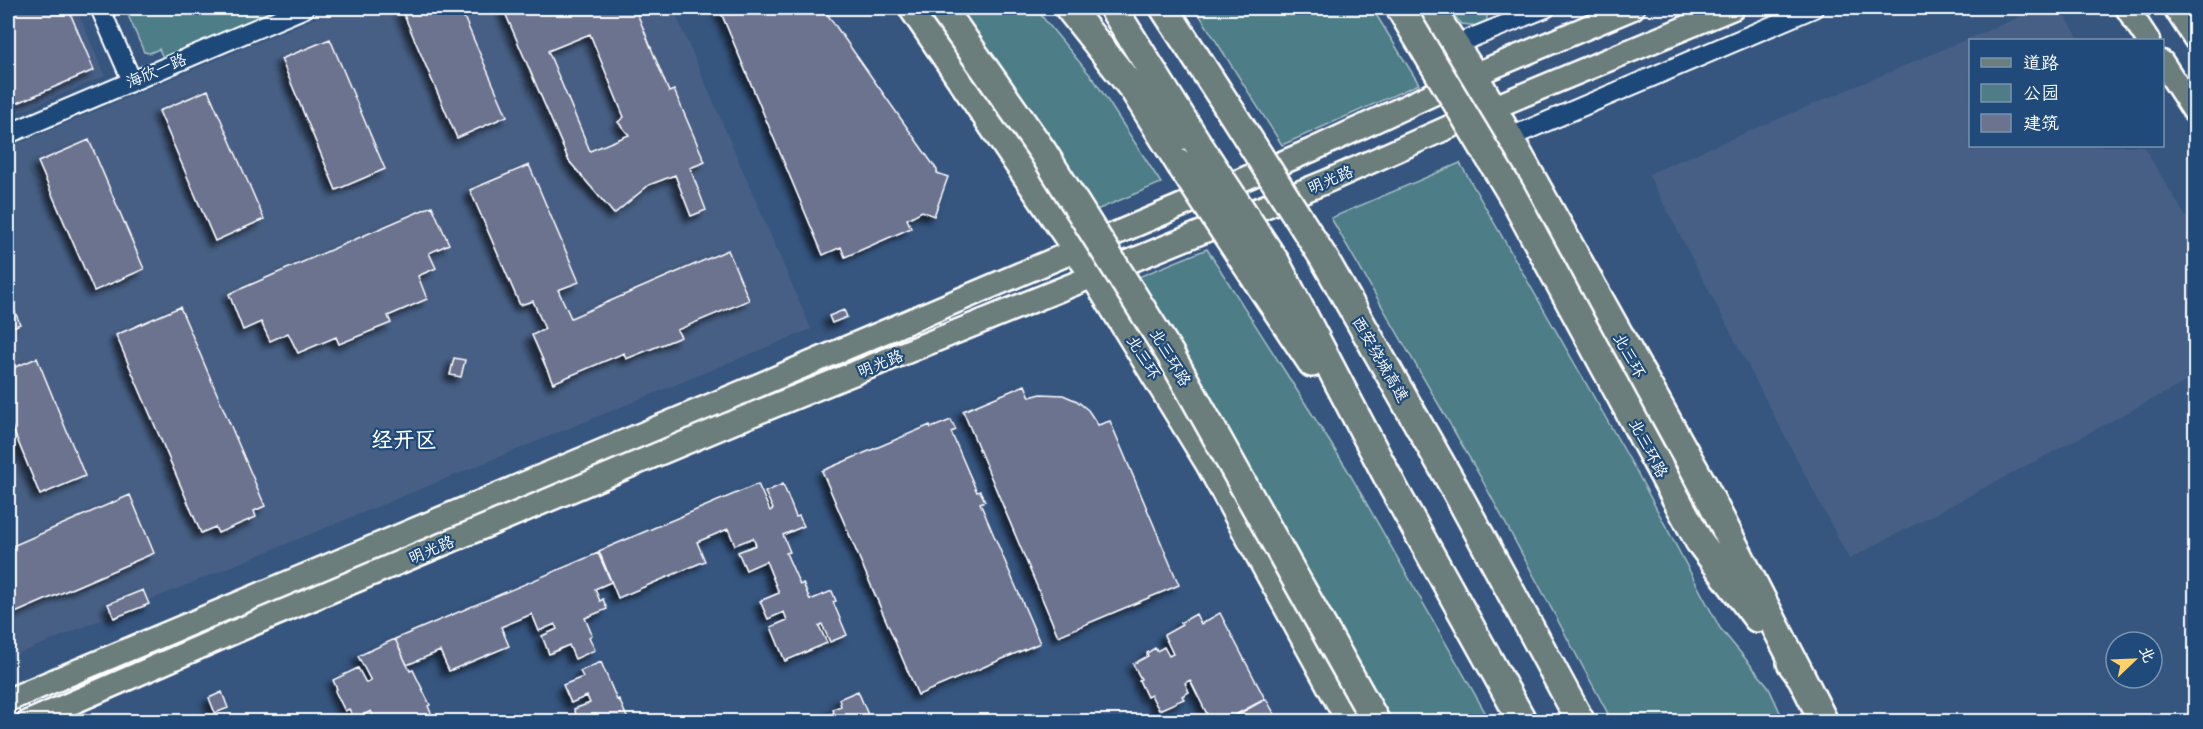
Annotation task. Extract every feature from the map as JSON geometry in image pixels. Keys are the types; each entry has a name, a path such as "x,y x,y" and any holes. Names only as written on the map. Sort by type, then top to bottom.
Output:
{"highway":[{"name":"北三环","path":"913,8 1094,275 1210,464 1351,722"},
{"name":"北三环路","path":"942,8 1043,153 1170,354 1376,722"},
{"path":"1069,8 1134,90 1180,164 1266,271"},
{"path":"1113,8 1196,141 1266,271 1394,489 1523,722"},
{"name":"西安绕城高速","path":"1164,8 1324,260 1454,487 1581,722"},
{"name":"北三环路","path":"1400,8 1511,193 1699,541 1802,678 1824,722"},
{"name":"北三环","path":"1430,8 1474,75 1702,483 1802,678"}],"main road":[{"name":"明光路","path":"8,700 1302,154 1474,75 1633,8"},
{"name":"明光路","path":"28,722 262,620 1094,275 1323,183 1492,108 1733,8"},
{"path":"2127,8 2147,39"},
{"path":"2175,8 2196,40"},
{"path":"2164,64 2196,114"}],"street":[{"path":"100,8 132,81"},
{"name":"海欣一路","path":"8,134 305,8"},
{"path":"1454,45 1546,8"},
{"path":"1508,138 1814,8"}],"shaded area":[{"path":"8,8 76,8 105,76 8,117"},
{"path":"339,8 673,8 811,329 8,658 8,148"},
{"path":"2041,8 2060,8 2079,39 1969,39 1969,147 2144,147 2195,232 2195,377 1849,559 1648,174"}],"green space":[{"path":"125,8 290,8 165,62 159,49 150,53 144,52"},
{"path":"948,8 1035,8 1095,81 1161,183 1087,214"},
{"path":"1195,8 1372,8 1419,84 1282,145"},
{"path":"1447,8 1488,8 1486,27 1462,24"},
{"path":"1460,163 1639,476 1720,628 1768,686 1784,721 1612,721 1480,476 1331,218"},
{"path":"1207,249 1347,469 1490,721 1379,721 1126,282"}],"building":[{"path":"8,8 68,8 94,70 8,107"},
{"path":"401,8 460,8 507,116 457,138"},
{"path":"503,8 638,8 640,11 637,13 669,92 674,90 705,162 690,168 706,210 691,216 675,175 649,185 614,214 569,161","holes":["590,34 624,117 618,122 629,135 590,151 548,51"]},
{"path":"719,8 823,8 937,173 948,177 934,216 922,211 907,219 911,228 845,257 841,247 823,255"},
{"path":"330,39 385,169 336,190 281,59"},
{"path":"208,90 264,219 215,241 159,111"},
{"path":"89,140 144,269 94,291 38,162"},
{"path":"529,165 579,282 558,290 571,318 728,250 749,300 677,330 681,337 626,359 624,353 553,383 532,335 545,329 533,301 520,305 470,190"},
{"path":"432,206 449,244 429,253 436,268 418,276 427,299 388,316 391,323 339,344 336,337 298,353 288,333 270,341 261,322 243,330 229,294"},
{"path":"8,294 20,324 8,329"},
{"path":"180,307 265,506 254,511 256,517 218,533 215,527 201,533 116,335"},
{"path":"844,310 847,317 832,323 829,316"},
{"path":"37,358 85,476 40,495 8,417 8,370"},
{"path":"454,358 465,360 461,377 450,375"},
{"path":"1025,385 1030,397 1041,394 1063,395 1077,401 1088,410 1098,425 1110,421 1179,585 1058,636 963,411"},
{"path":"951,420 956,430 951,432 977,492 980,491 985,501 980,503 1040,643 918,695 822,471 930,425 931,428"},
{"path":"758,484 770,511 773,509 765,492 783,484 796,517 799,516 804,526 783,535 790,552 786,553 800,585 803,583 810,600 832,591 836,601 833,602 847,635 830,642 822,624 819,626 827,643 785,661 771,627 787,620 784,612 768,619 760,601 779,593 766,561 746,570 738,552 756,545 753,538 735,545 728,529 697,542 705,561 618,598 599,551"},
{"path":"130,495 154,553 8,616 8,548"},
{"path":"598,553 611,582 595,589 600,601 603,599 607,609 585,618 592,635 589,637 595,650 575,659 569,645 549,654 542,636 557,629 555,624 539,631 532,614 501,627 509,646 449,671 440,651 407,665 395,639"},
{"path":"143,590 149,604 114,618 108,604"},
{"path":"1220,613 1265,699 1222,722 1211,722 1190,680 1185,683 1189,692 1182,696 1184,699 1159,710 1151,695 1147,697 1133,664 1148,656 1147,653 1155,648 1157,651 1164,647 1169,656 1173,654 1164,635 1182,625 1180,623 1196,614 1201,624"},
{"path":"395,639 430,705 428,706 435,722 411,722 409,717 398,722 376,722 371,711 355,719 349,709 345,711 335,691 337,689 333,680 358,668 366,683 371,681 358,656"},
{"path":"601,662 629,722 579,722 574,709 590,703 587,696 571,703 563,685 583,677 580,671"},
{"path":"858,691 871,722 829,722 826,716 834,713 833,709 841,706 839,699"},
{"path":"222,692 228,708 215,713 209,698"},
{"path":"1266,699 1279,722 1224,722"}],"district":[{"name":"经开区","path":"404,439"}]}
